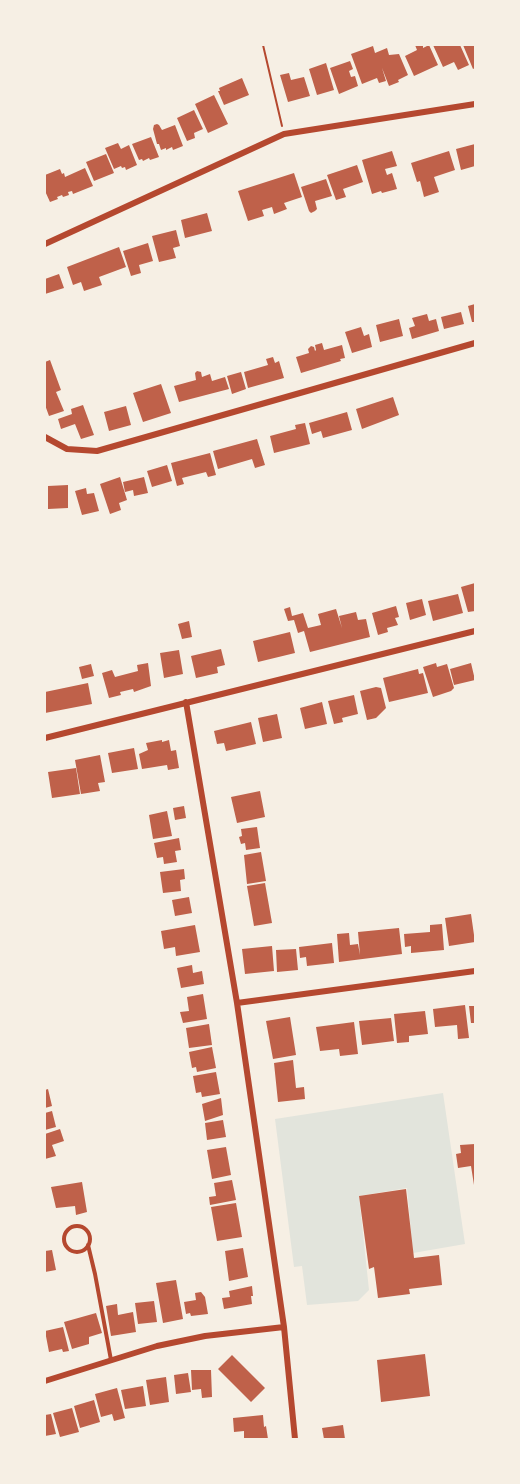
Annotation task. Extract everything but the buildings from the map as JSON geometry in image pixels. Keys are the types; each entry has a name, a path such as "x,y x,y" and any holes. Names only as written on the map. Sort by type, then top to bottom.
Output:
{"street":[{"path":"45,244 284,134 475,104"},
{"path":"45,437 67,449 97,452 475,343"},
{"path":"45,738 475,631"},
{"path":"186,702 237,1003 284,1326 296,1439"},
{"path":"237,1003 475,971"},
{"path":"45,1380 157,1346 205,1336 284,1326"}],"lane":[{"path":"88,1245 81,1251 69,1249 64,1241 65,1232 71,1227 79,1226 88,1233 90,1241 88,1245 111,1360"}],"path":[{"path":"263,45 284,134"}],"shaded area":[{"path":"443,1093 465,1244 413,1253 407,1188 359,1196 369,1290 358,1301 307,1305 302,1266 294,1267 275,1119"}]}
